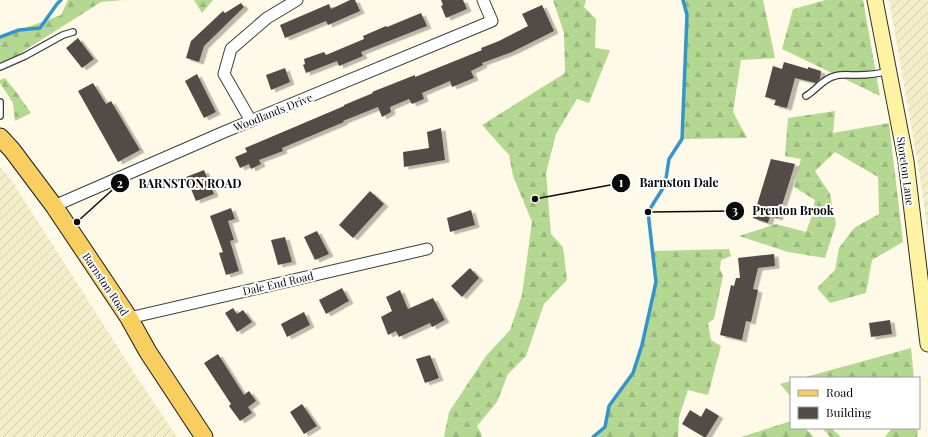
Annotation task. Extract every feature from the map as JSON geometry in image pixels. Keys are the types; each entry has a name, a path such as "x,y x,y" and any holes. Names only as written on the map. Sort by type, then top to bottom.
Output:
{"main road":[{"name":"Barnston Road","path":"0,137 12,150 54,206 129,318 148,352 204,437"}],"street":[{"path":"251,121 224,74 231,49 267,18 297,0"},
{"name":"Woodlands Drive","path":"54,206 224,132 492,20 483,0"},
{"name":"Storeton Lane","path":"875,0 906,161 928,344"},
{"name":"Dale End Road","path":"129,318 427,249"}],"lane":[{"path":"0,66 26,56 63,35 72,32"},
{"path":"806,96 833,76 859,75 889,71"},
{"path":"0,102 0,116"}],"shaded area":[{"path":"889,0 928,0 928,236 920,177"},
{"path":"0,167 10,178 133,371 177,437 0,437"}],"green space":[{"path":"68,0 124,0 101,2 0,66 0,37 61,15"},
{"path":"194,0 213,0 202,13"},
{"path":"553,0 586,0 584,7 596,19 595,48 610,50 589,103 577,99 556,134 546,173 551,234 563,247 567,280 544,304 526,356 508,374 497,402 477,426 482,435 481,437 444,437 449,412 486,356 510,330 522,295 532,222 513,176 509,155 482,125 565,73 564,33"},
{"path":"683,0 763,0 775,58 741,60 733,112 747,138 682,139 687,15"},
{"path":"826,0 863,0 880,96 782,49 793,9"},
{"path":"5,78 31,113 15,121 13,103 0,83 0,80"},
{"path":"835,111 833,133 889,123 903,242 872,260 866,293 830,303 817,288 835,270 839,248 854,228 879,214 878,177 835,152 815,171 830,194 836,224 825,258 788,252 739,236 776,224 806,232 815,200 794,187 801,159 785,156 788,118"},
{"path":"729,249 731,256 721,260 720,269 723,276 714,319 708,323 711,340 721,346 708,395 688,390 679,417 678,437 593,437 605,427 609,406 633,373 642,345 656,282 652,251"},
{"path":"911,348 914,377 806,377"},
{"path":"790,381 790,396 780,384"},
{"path":"790,421 790,429 806,429 814,437 741,437"},
{"path":"823,429 832,429 841,437 830,437"},
{"path":"891,429 918,429 917,437 885,437"}],"building":[{"path":"350,0 355,0 360,11 328,25 326,21 285,38 280,25 329,4 331,9"},
{"path":"441,0 463,0 467,9 446,18 441,6 443,5"},
{"path":"241,3 244,7 204,46 199,62 186,58 191,41 223,11 225,13"},
{"path":"542,5 554,31 512,52 482,63 483,65 471,71 474,78 452,87 450,81 422,93 424,99 412,104 409,99 390,107 391,112 382,117 378,107 282,148 283,151 259,160 261,164 251,169 249,164 240,168 235,157 247,152 245,148 344,106 373,93 372,92 415,75 415,77 482,50 481,48 499,41 528,26 522,14"},
{"path":"421,13 427,26 361,52 363,56 339,66 337,61 306,73 303,65 305,64 304,59 324,52 326,55 364,39 363,36"},
{"path":"78,38 94,59 82,68 66,48"},
{"path":"784,62 821,71 820,79 816,83 795,78 787,108 774,105 776,100 765,97 773,66 782,69"},
{"path":"285,68 290,82 271,90 266,75"},
{"path":"197,74 216,112 204,118 185,81"},
{"path":"93,83 106,104 111,101 140,150 118,162 78,91"},
{"path":"441,128 445,160 404,167 403,152 429,148 427,132"},
{"path":"771,159 795,164 778,218 770,216 768,223 753,218"},
{"path":"204,170 214,194 196,201 186,177"},
{"path":"370,191 384,204 353,238 339,225"},
{"path":"231,208 235,219 228,221 234,240 230,241 239,271 226,275 219,253 223,252 210,216"},
{"path":"471,210 475,225 450,232 447,218"},
{"path":"317,231 329,254 315,260 304,237"},
{"path":"285,237 292,262 278,265 271,240"},
{"path":"774,254 775,266 758,268 753,289 758,290 751,322 746,321 742,340 720,335 731,285 734,286 736,278 740,278 738,258"},
{"path":"470,268 479,278 462,297 451,286"},
{"path":"342,288 349,301 326,314 319,300"},
{"path":"400,290 408,309 433,298 445,320 432,327 430,323 399,337 396,331 388,335 381,317 392,311 386,297"},
{"path":"233,308 237,314 243,310 252,322 237,332 225,313"},
{"path":"304,312 310,325 287,337 281,324"},
{"path":"890,320 892,334 871,337 869,323"},
{"path":"218,354 244,395 249,391 256,401 248,407 252,413 240,421 229,406 231,404 204,363"},
{"path":"430,355 439,378 425,383 416,359"},
{"path":"302,404 317,426 304,434 290,412"},
{"path":"706,408 719,416 706,437 704,437 682,424 690,410 701,417"}],"waterway":[{"path":"0,37 19,30 40,28 61,0"},
{"path":"593,437 605,427 609,406 633,373 642,345 656,282 648,212 665,185 669,159 682,139 687,15 683,0"}],"place":[{"name":"Barnston Dale","path":"535,199"},
{"name":"Prenton Brook","path":"648,212"},
{"name":"BARNSTON ROAD","path":"77,222"}]}
